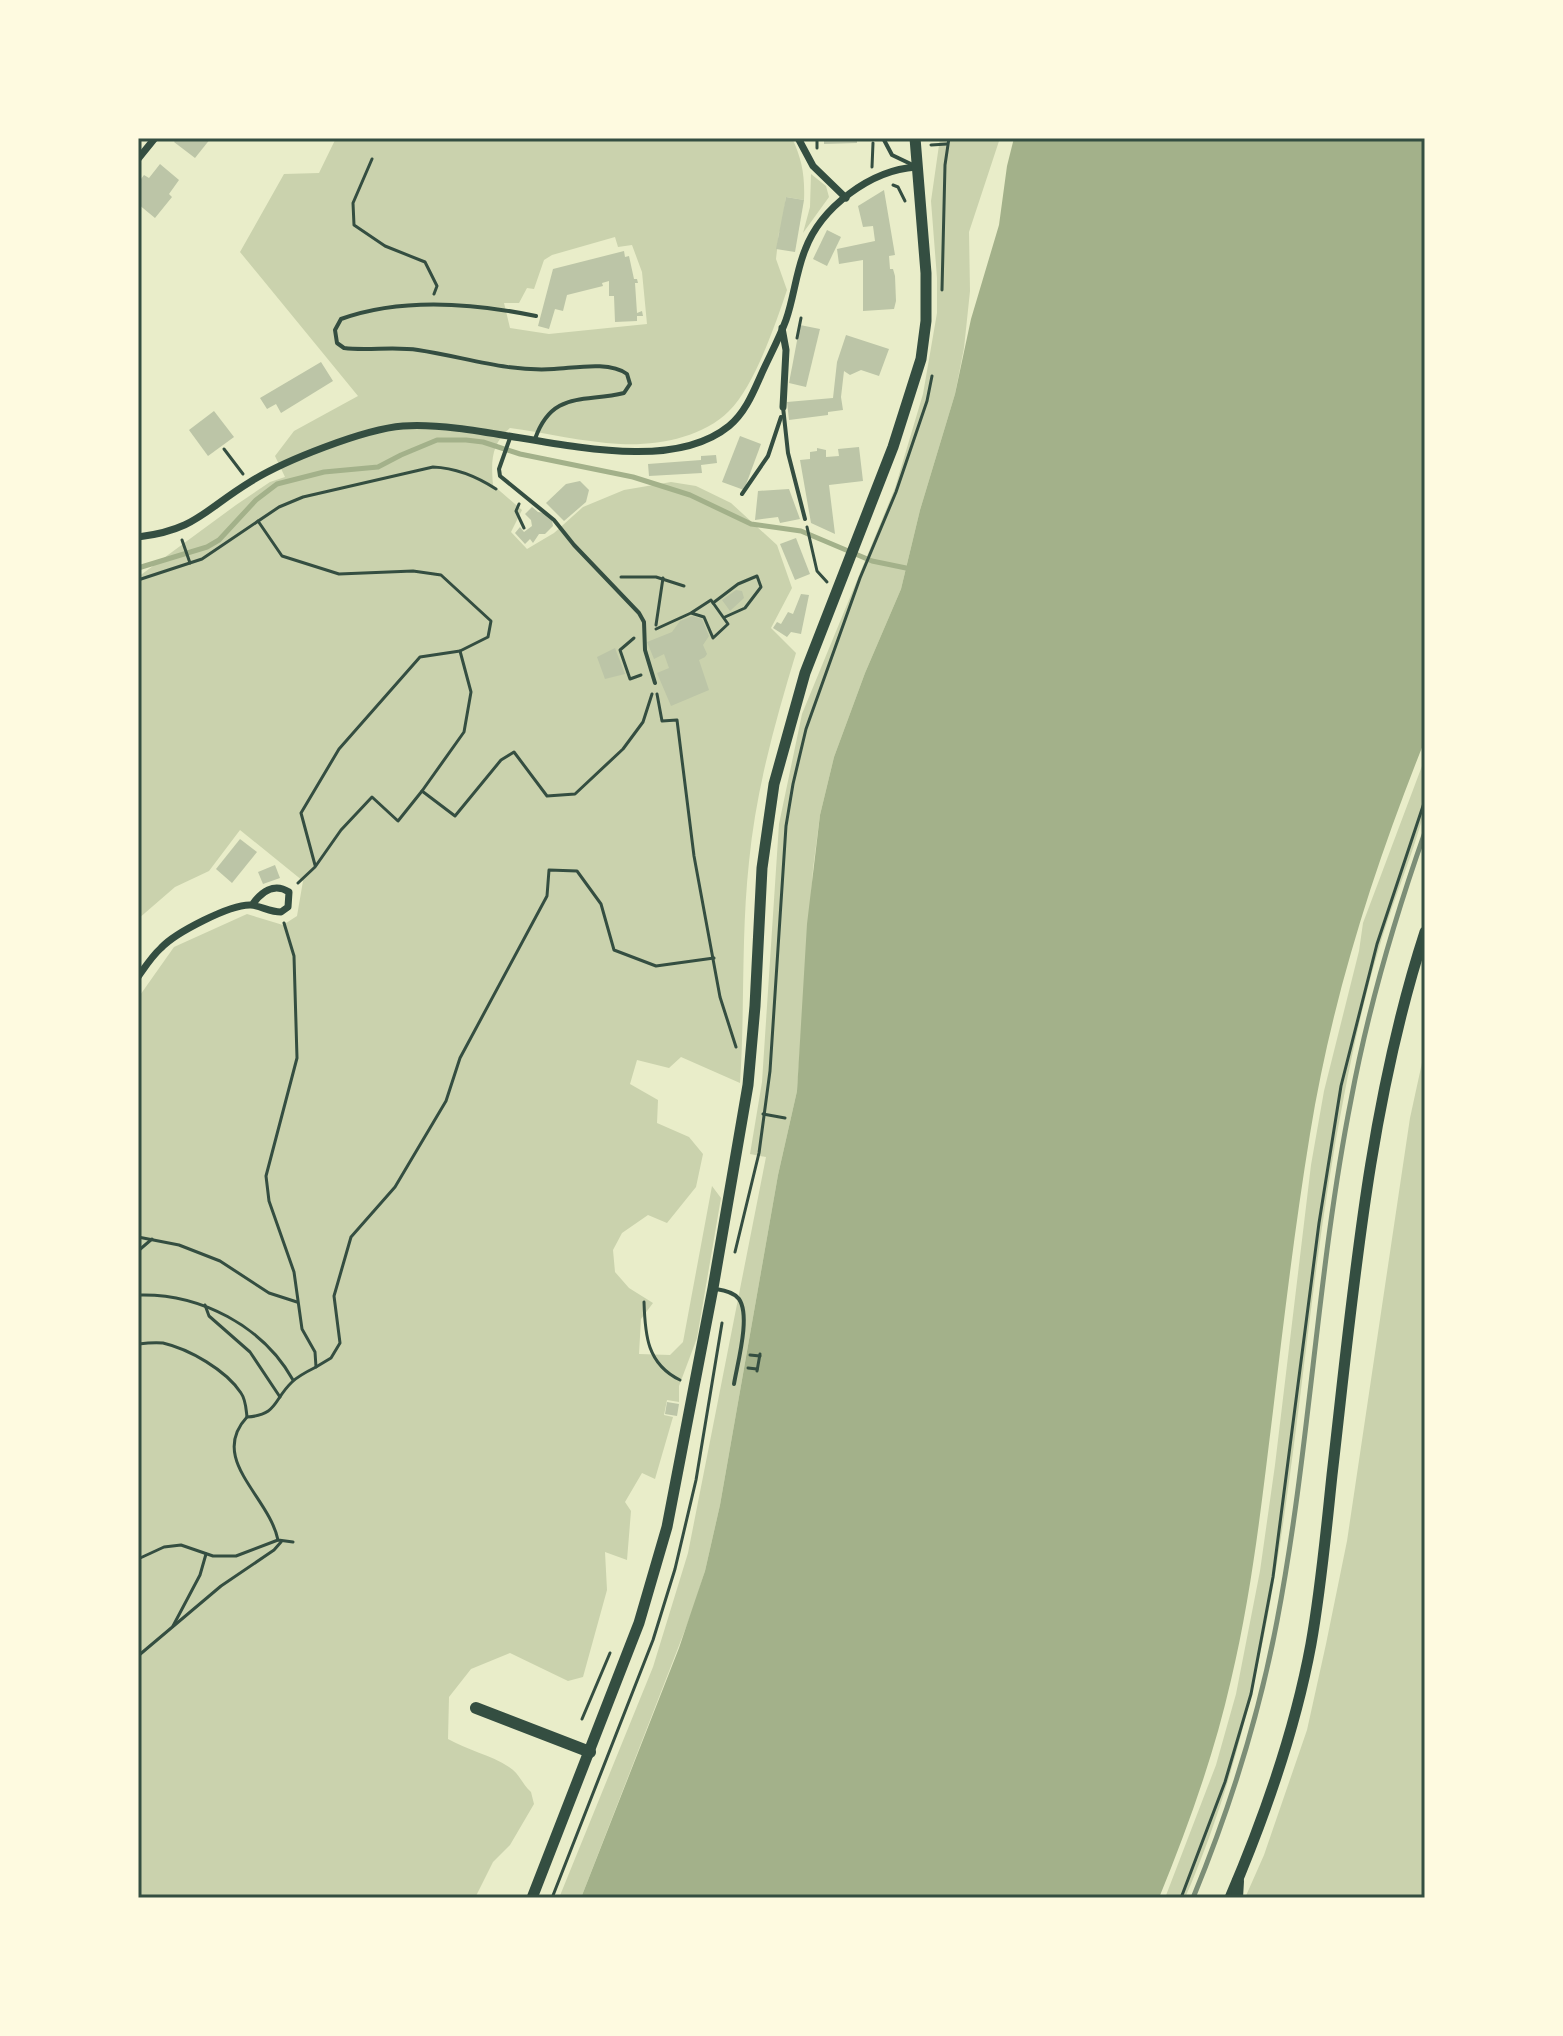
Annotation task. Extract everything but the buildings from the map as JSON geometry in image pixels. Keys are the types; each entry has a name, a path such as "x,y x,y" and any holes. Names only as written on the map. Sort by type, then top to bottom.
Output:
{"highway":[{"path":"476,1708 590,1752"},
{"path":"1237,1898 1238,1881"}],"main road":[{"path":"532,1898 639,1623 667,1527 696,1383 750,1065 762,868 774,784 802,680 902,422 923,344 926,273 915,138"},
{"path":"1230,1898 1290,1732 1311,1644 1374,1148 1402,1016 1425,932"}],"street":[{"path":"138,159 155,138"},
{"path":"798,138 813,166 846,198"},
{"path":"138,537 170,532 191,524 249,482 343,441 389,427 434,426 622,452 672,448 714,435 730,425 745,407 782,328 805,248 827,215 882,174 916,167"},
{"path":"782,328 786,350 783,407"},
{"path":"138,977 163,945 178,935 220,914 252,905 281,912 288,907 289,892 272,888 252,905"}],"lane":[{"path":"883,138 892,155 916,167"},
{"path":"535,439 540,425 560,405 581,397 624,393 630,384 627,374 618,369 599,368 527,371 416,350 344,348 335,335 336,323 357,313 430,305 508,310 536,316"},
{"path":"742,494 768,456 783,407"},
{"path":"783,407 788,453 806,521"},
{"path":"511,435 498,471 502,478 550,515 642,618 645,650 655,683"},
{"path":"713,1288 728,1291 739,1299 743,1318 734,1384"}],"path":[{"path":"870,170 874,163 873,138"},
{"path":"372,159 353,203 354,225 385,246 425,262 437,286 430,305"},
{"path":"886,186 898,187 907,205"},
{"path":"794,349 802,314"},
{"path":"224,449 249,482"},
{"path":"138,580 213,553 258,521 303,497 433,467 466,472 506,495"},
{"path":"524,528 516,511 519,504 527,509"},
{"path":"258,521 282,556 339,574 413,571 441,575 491,621 488,637 460,651 420,657 339,749 301,813 315,867"},
{"path":"806,521 820,576 829,583"},
{"path":"182,541 190,563"},
{"path":"734,1259 759,1153 770,1071 786,826 793,784 806,729 872,550"},
{"path":"824,593 833,572"},
{"path":"611,583 621,577 632,576 663,578 684,586"},
{"path":"713,603 738,584 757,576 761,587 745,608 725,617"},
{"path":"663,578 656,629 711,600 728,624 713,638 704,617 691,613"},
{"path":"630,679 620,650 632,638 643,633"},
{"path":"289,892 315,867 341,830 372,797 398,821 464,732 471,692 460,651"},
{"path":"422,791 455,816 501,760 514,752 547,796 575,794 623,749 643,722 655,683"},
{"path":"655,683 662,721 677,720 690,826 724,1014 739,1057 750,1065"},
{"path":"1181,1898 1225,1782 1253,1682 1273,1577 1319,1223 1341,1086 1377,944 1425,800"},
{"path":"247,1417 262,1416 273,1409 293,1380 331,1358 340,1343 334,1296 351,1237 395,1187 446,1101 460,1058 547,896 549,870 577,871 601,904 614,950 656,966 714,958"},
{"path":"281,912 294,956 297,1058 282,1125 266,1176 269,1201 294,1272 302,1329 315,1352 316,1367"},
{"path":"763,1114 785,1118"},
{"path":"138,1237 179,1245 220,1261 269,1293 297,1302"},
{"path":"138,1251 152,1239"},
{"path":"722,1325 728,1291"},
{"path":"138,1295 165,1295 205,1304 240,1325 280,1356 293,1380"},
{"path":"644,1302 647,1341 652,1355 670,1375 696,1383"},
{"path":"205,1304 209,1316 250,1352 280,1397"},
{"path":"138,1344 160,1342 181,1349 204,1362 239,1390 247,1417 234,1435 234,1454 240,1471 273,1520 280,1541"},
{"path":"757,1371 760,1354"},
{"path":"138,1656 230,1578 274,1550 280,1541"},
{"path":"138,1559 171,1545 188,1545 206,1554 236,1556 280,1541 293,1542"},
{"path":"172,1627 200,1575 206,1554"},
{"path":"582,1719 613,1647"}],"shaded area":[{"path":"336,138 792,138 802,168 804,200 786,197 779,232 776,259 787,290 755,371 729,411 706,428 663,442 606,443 510,428 499,440 492,468 493,485 522,510 511,532 527,549 554,533 583,507 624,490 671,482 696,486 731,503 777,545 792,588 771,628 796,653 767,756 752,835 745,917 740,1083 681,1057 669,1068 637,1060 630,1084 658,1100 657,1123 689,1137 703,1154 696,1187 667,1223 648,1215 622,1233 613,1250 615,1272 629,1288 653,1303 641,1319 639,1354 670,1355 683,1342 712,1186 721,1198 697,1338 679,1386 679,1402 667,1400 664,1415 673,1417 655,1479 642,1473 625,1502 631,1511 627,1560 605,1552 607,1590 583,1677 568,1681 510,1653 471,1669 449,1697 448,1739 512,1769 531,1792 534,1804 510,1845 493,1862 475,1898 138,1898 138,998 174,947 247,914 283,925 297,916 303,881 240,830 209,871 175,887 138,919 138,577 236,505 270,482 285,477 275,456 294,431 358,396 240,252 284,174 319,173","holes":["615,237 618,247 632,245 642,272 647,324 549,334 510,328 504,303 519,303 527,288 534,289 544,260"]},
{"path":"940,138 1000,138 969,232 970,291 955,394 920,510 901,589 834,757 820,815 813,869 797,1091 778,1175 720,1505 692,1612 581,1898 559,1898 653,1667 688,1553 766,1157 750,1154 762,1082 779,824 802,714 895,488 923,394 937,313 931,201"},
{"path":"1014,138 1425,138 1425,740 1372,885 1343,983 1319,1083 1295,1238 1251,1580 1224,1708 1200,1790 1159,1898 581,1898 679,1648 705,1571 720,1505 778,1175 797,1091 807,924 820,815 834,757 901,589 920,510 955,394 971,319 999,225"},
{"path":"811,174 826,186 829,197 803,233 810,207"},
{"path":"1425,758 1424,812 1376,958 1344,1096 1312,1299 1286,1502 1270,1603 1249,1703 1222,1801 1185,1898 1165,1898 1216,1765 1236,1694 1260,1571 1311,1165 1324,1091 1359,951 1363,923"},
{"path":"1425,1049 1425,1898 1245,1898 1264,1855 1307,1730 1326,1644 1347,1541 1410,1118"}],"waterway":[{"path":"138,568 207,547 219,540 256,500 277,484 324,472 378,467 437,440 483,442 520,454 633,477 690,495 751,524 801,531 872,561 906,568"}],"railway":[{"path":"1193,1898 1242,1761 1270,1656 1298,1491 1330,1230 1351,1100 1383,965 1425,832"}]}
